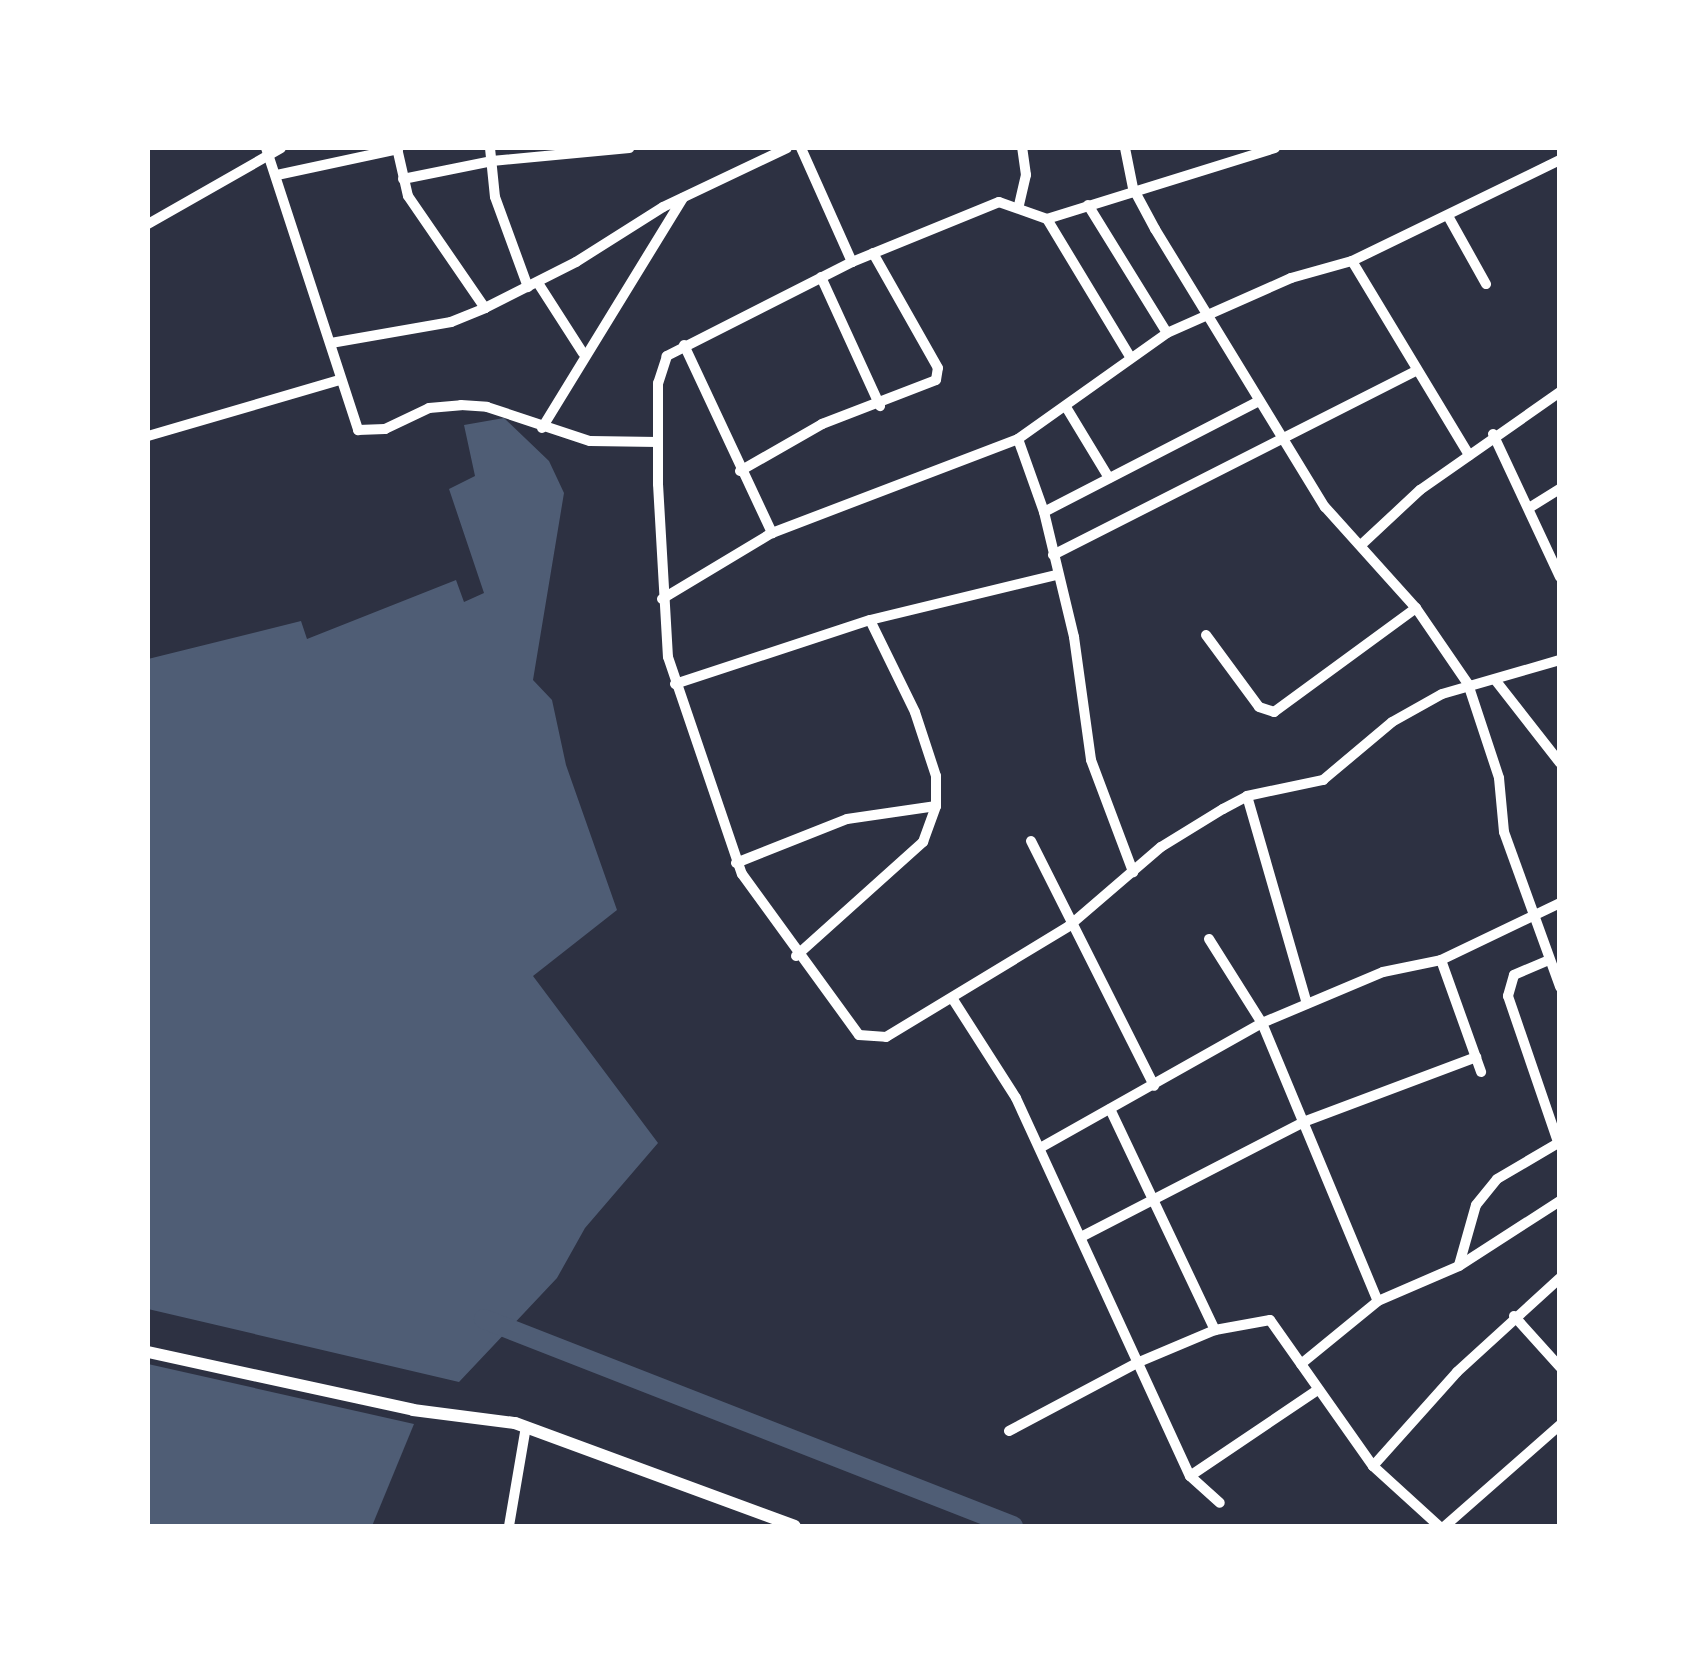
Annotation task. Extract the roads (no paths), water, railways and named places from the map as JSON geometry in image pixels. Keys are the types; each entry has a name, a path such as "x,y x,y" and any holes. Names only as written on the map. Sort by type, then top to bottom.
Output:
{"street":[{"path":"148,224 281,148"},
{"path":"277,174 398,148 403,180 426,229 486,308"},
{"path":"490,148 494,197 533,285 583,353"},
{"path":"403,180 492,161 629,148"},
{"path":"331,343 452,322 486,308 533,285 683,197 787,148"},
{"path":"801,148 852,262"},
{"path":"1019,206 1026,175 1022,148"},
{"path":"1125,148 1133,188 1206,316 1326,507 1416,608 1468,684 1492,751 1504,832 1560,987"},
{"path":"1273,148 1133,188 1047,219 1029,216 1019,206 999,202 821,277 684,345 660,368 662,599 676,684 736,863 796,956 860,1034 872,1039 910,1028 1070,926 1133,872 1247,796 1322,780 1392,722 1468,684 1496,682 1560,660"},
{"path":"268,153 331,343 350,422 368,433 428,408 487,407 590,441 658,442"},
{"path":"662,599 772,532 1018,439 1066,407 1129,354 1167,333 1291,278 1352,261 1558,164"},
{"path":"542,428 583,353 683,197"},
{"path":"1088,204 1167,333"},
{"path":"1448,216 1486,284"},
{"path":"1047,219 1129,354"},
{"path":"740,470 822,424 880,406 940,374 872,253"},
{"path":"1352,261 1469,455"},
{"path":"821,277 880,406"},
{"path":"684,345 772,532"},
{"path":"1053,555 1286,442 1416,371"},
{"path":"148,436 339,380"},
{"path":"1361,544 1493,434 1560,392"},
{"path":"1044,512 1259,401"},
{"path":"1066,407 1109,478"},
{"path":"1493,434 1560,577"},
{"path":"1018,439 1044,512 1056,575 1074,636 1090,760 1133,872"},
{"path":"1529,508 1560,489"},
{"path":"676,684 870,620 1056,575"},
{"path":"1206,634 1259,707 1274,712 1416,608"},
{"path":"796,956 923,842 936,806 936,776 916,712 870,620"},
{"path":"1496,682 1560,763"},
{"path":"1247,796 1307,1004"},
{"path":"736,863 847,819 936,806"},
{"path":"1031,841 1070,926 1154,1086"},
{"path":"1040,1148 1262,1023 1382,972 1440,960 1536,918 1560,902"},
{"path":"1209,939 1262,1023 1378,1301"},
{"path":"1440,960 1481,1072"},
{"path":"1459,1266 1476,1206 1497,1179 1559,1142 1508,996 1514,974 1549,960"},
{"path":"954,1001 1040,1148 1190,1476 1220,1502"},
{"path":"1081,1237 1306,1121 1476,1057"},
{"path":"1110,1110 1156,1196 1214,1330"},
{"path":"1301,1364 1378,1301 1459,1266 1560,1201"},
{"path":"1373,1466 1514,1316 1560,1278"},
{"path":"1514,1316 1560,1367"},
{"path":"1009,1432 1138,1362 1214,1330 1270,1320 1316,1391 1373,1466 1442,1526 1560,1425"},
{"path":"148,1352 412,1410 526,1427 795,1526"},
{"path":"1190,1476 1316,1391"},
{"path":"509,1526 526,1427"}],"water":[{"path":"504,418 549,461 564,493 533,680 552,700 566,765 617,910 533,976 658,1143 585,1228 557,1278 459,1382 148,1309 148,659 301,621 307,639 456,580 464,602 484,593 449,489 475,476 464,425"},
{"path":"148,1364 414,1424 372,1526 148,1526"}],"waterway":[{"path":"484,1319 1013,1526"}]}
